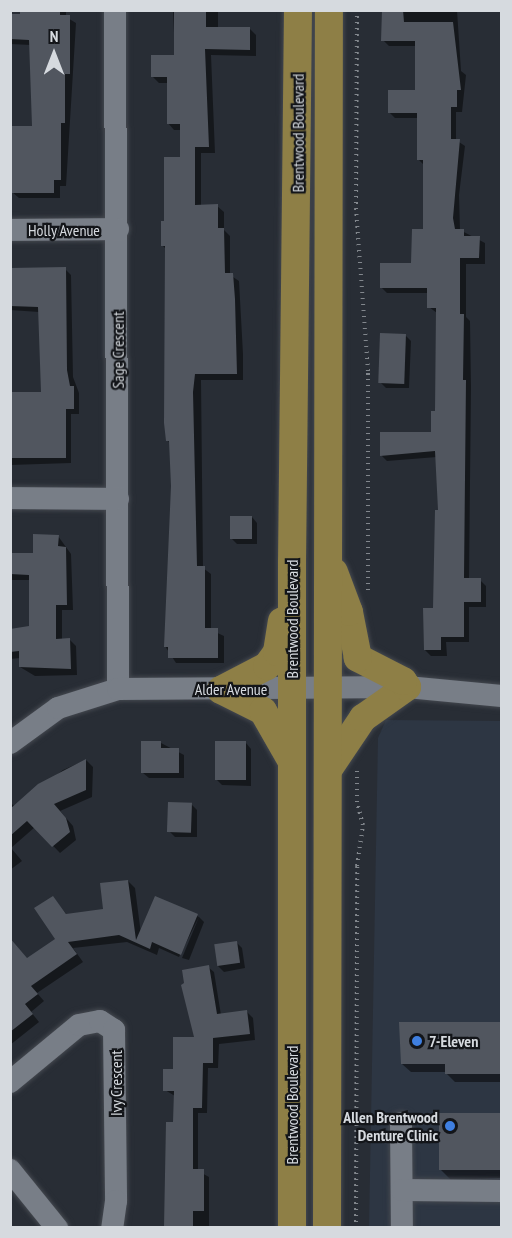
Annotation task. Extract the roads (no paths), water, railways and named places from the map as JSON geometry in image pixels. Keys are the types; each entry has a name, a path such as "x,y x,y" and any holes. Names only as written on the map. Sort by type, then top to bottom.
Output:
{"main road":[{"name":"Brentwood Boulevard","path":"292,1227 292,564 298,10"},
{"name":"Brentwood Boulevard","path":"327,1227 329,10"},
{"path":"328,559 349,612 358,658 403,681 406,687 363,718 328,770"},
{"path":"221,690 267,666 277,652 292,564"},
{"path":"221,690 263,711 292,762"}],"street":[{"name":"Sage Crescent","path":"115,10 118,230 118,689"},
{"name":"Holly Avenue","path":"10,230 118,230"},
{"path":"10,498 118,499"},
{"name":"Alder Avenue","path":"10,743 58,708 118,689 292,690 406,687 501,696"},
{"name":"Ivy Crescent","path":"10,1082 80,1025 100,1021 114,1030 116,1201 112,1227"},
{"path":"401,1123 402,1227"},
{"path":"10,1170 57,1227"},
{"path":"402,1190 501,1191"}],"place":[{"name":"7-Eleven","path":"417,1041"},
{"name":"Allen Brentwood Denture Clinic","path":"450,1126"}]}
